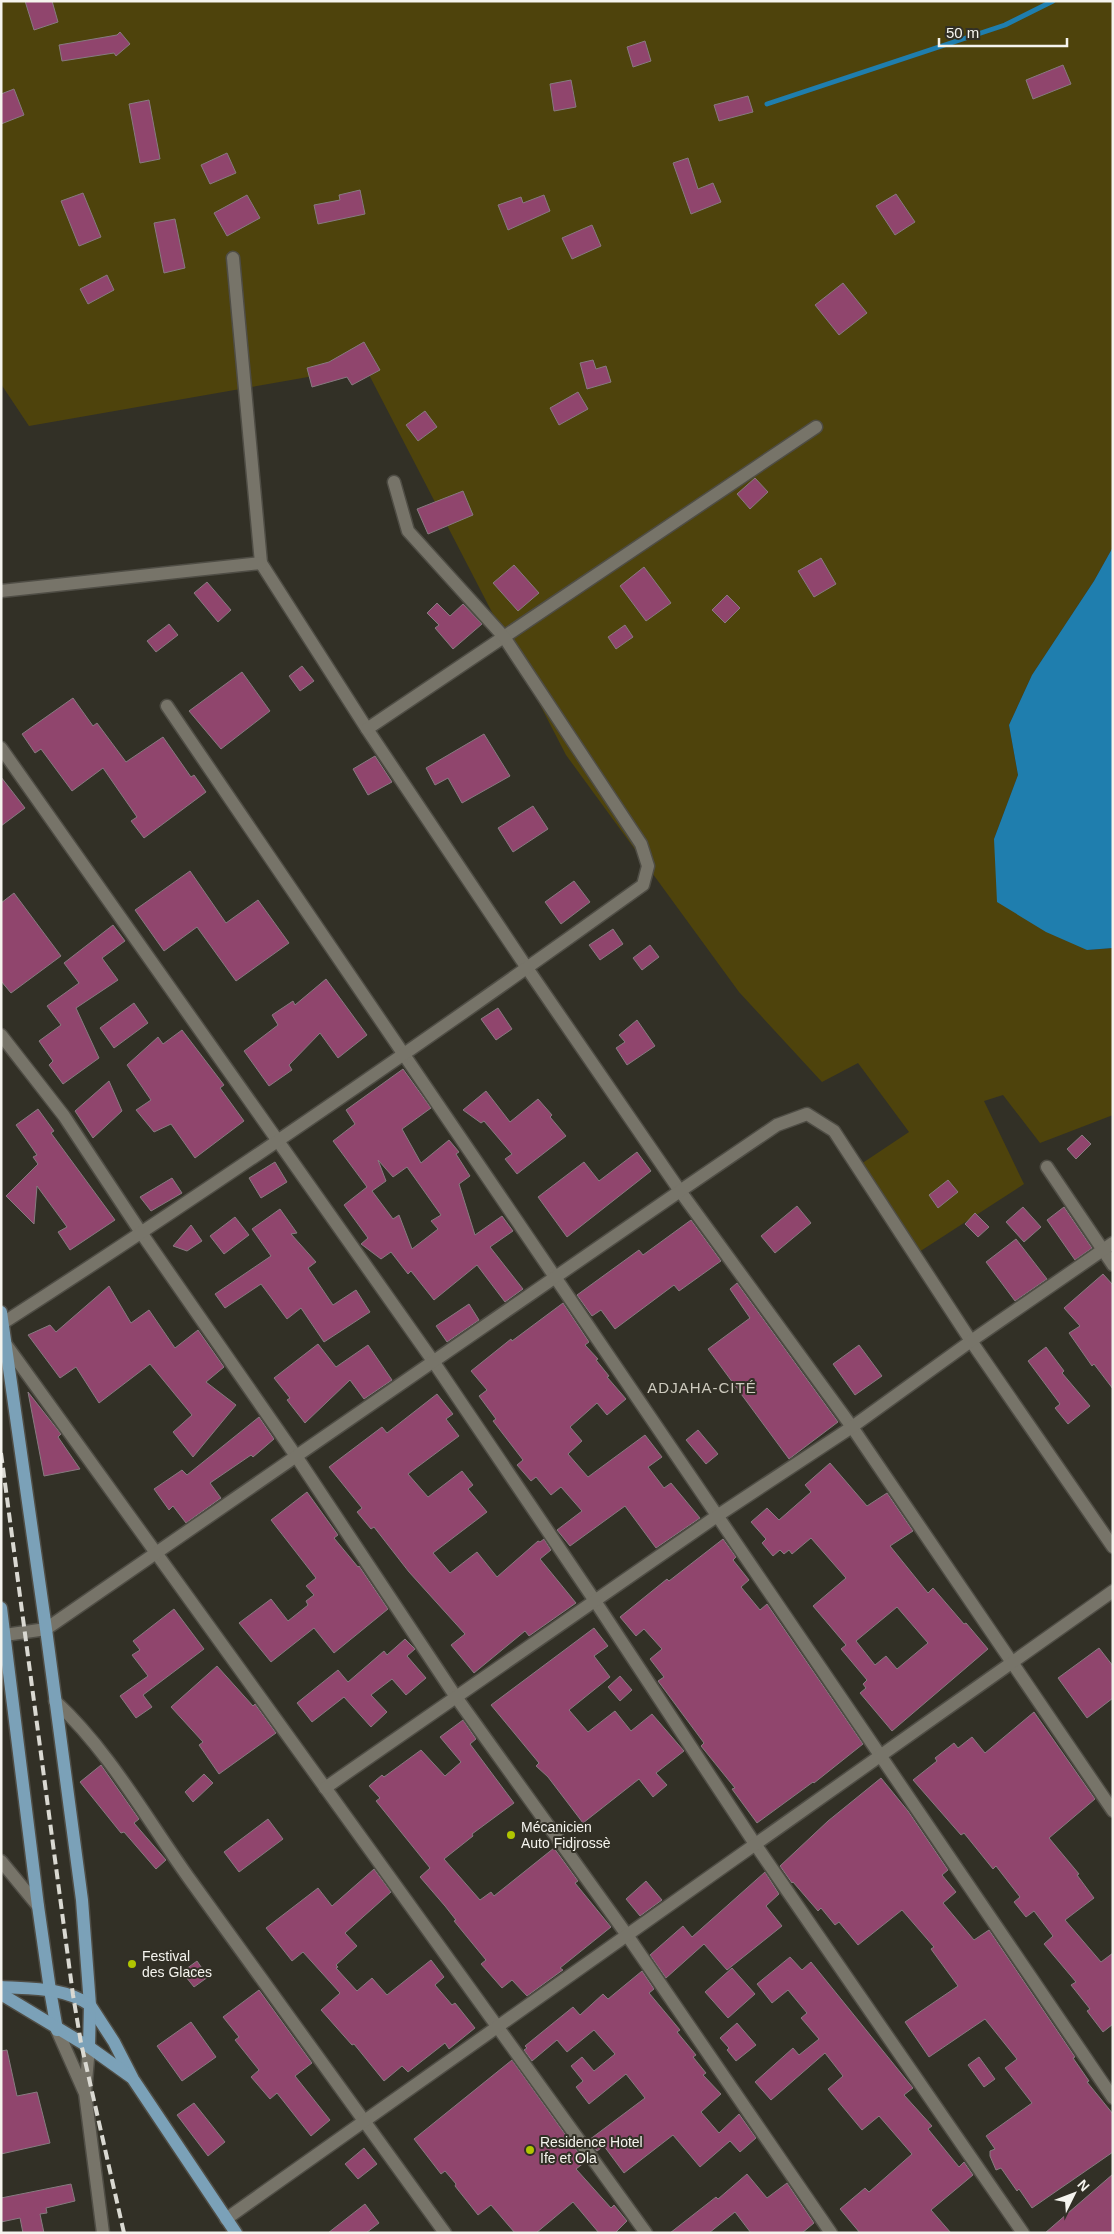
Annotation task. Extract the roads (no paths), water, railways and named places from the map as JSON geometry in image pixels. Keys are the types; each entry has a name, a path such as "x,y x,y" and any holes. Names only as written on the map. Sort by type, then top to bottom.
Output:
{"main road":[{"path":"2,1317 4,1346 46,1629 82,1900 90,2005 89,2047"},
{"path":"1,1608 38,1906 57,2030"},
{"path":"1,1988 50,1990 73,1995 90,2005 114,2042 133,2079 236,2233"},
{"path":"1,1994 57,2030 89,2047 133,2079"}],"street":[{"path":"234,258 262,563 366,729 527,968 680,1190 852,1427 1014,1662 1113,1811"},
{"path":"366,729 816,427"},
{"path":"2,1317 142,1234 644,885 648,866 641,844 504,637 408,531 394,482"},
{"path":"1,591 262,563"},
{"path":"167,706 1113,2098"},
{"path":"1,748 434,1361 755,1844 1023,2233"},
{"path":"1,1035 64,1116 142,1234 296,1456 456,1697 626,1936 831,2233"},
{"path":"5,1635 46,1629 680,1190 777,1125 807,1114 834,1131 971,1341 1113,1547"},
{"path":"1046,1167 1108,1246 1113,1265"},
{"path":"325,1788 717,1516 852,1427 971,1341 1108,1246"},
{"path":"4,1346 156,1553 646,2233"},
{"path":"226,2219 1113,1591"},
{"path":"55,1701 75,1720 109,1760 186,1875 445,2233"},
{"path":"1,1861 38,1906"},
{"path":"57,2030 85,2094"},
{"path":"89,2047 85,2094 103,2233"}],"water":[{"path":"1113,547 1113,948 1087,950 1046,932 997,902 994,839 1018,775 1009,725 1032,675 1094,581"}],"waterway":[{"path":"767,104 1005,25 1053,1"}],"railway":[{"path":"1,1453 73,1995 81,2043 124,2233"}],"place":[{"name":"Mécanicien Auto Fidjrossè","path":"511,1835"},
{"name":"Festival des Glaces","path":"132,1964"},
{"name":"Residence Hotel Ife et Ola","path":"530,2150"}],"district":[{"name":"ADJAHA-CITÉ","path":"702,1388"}]}
